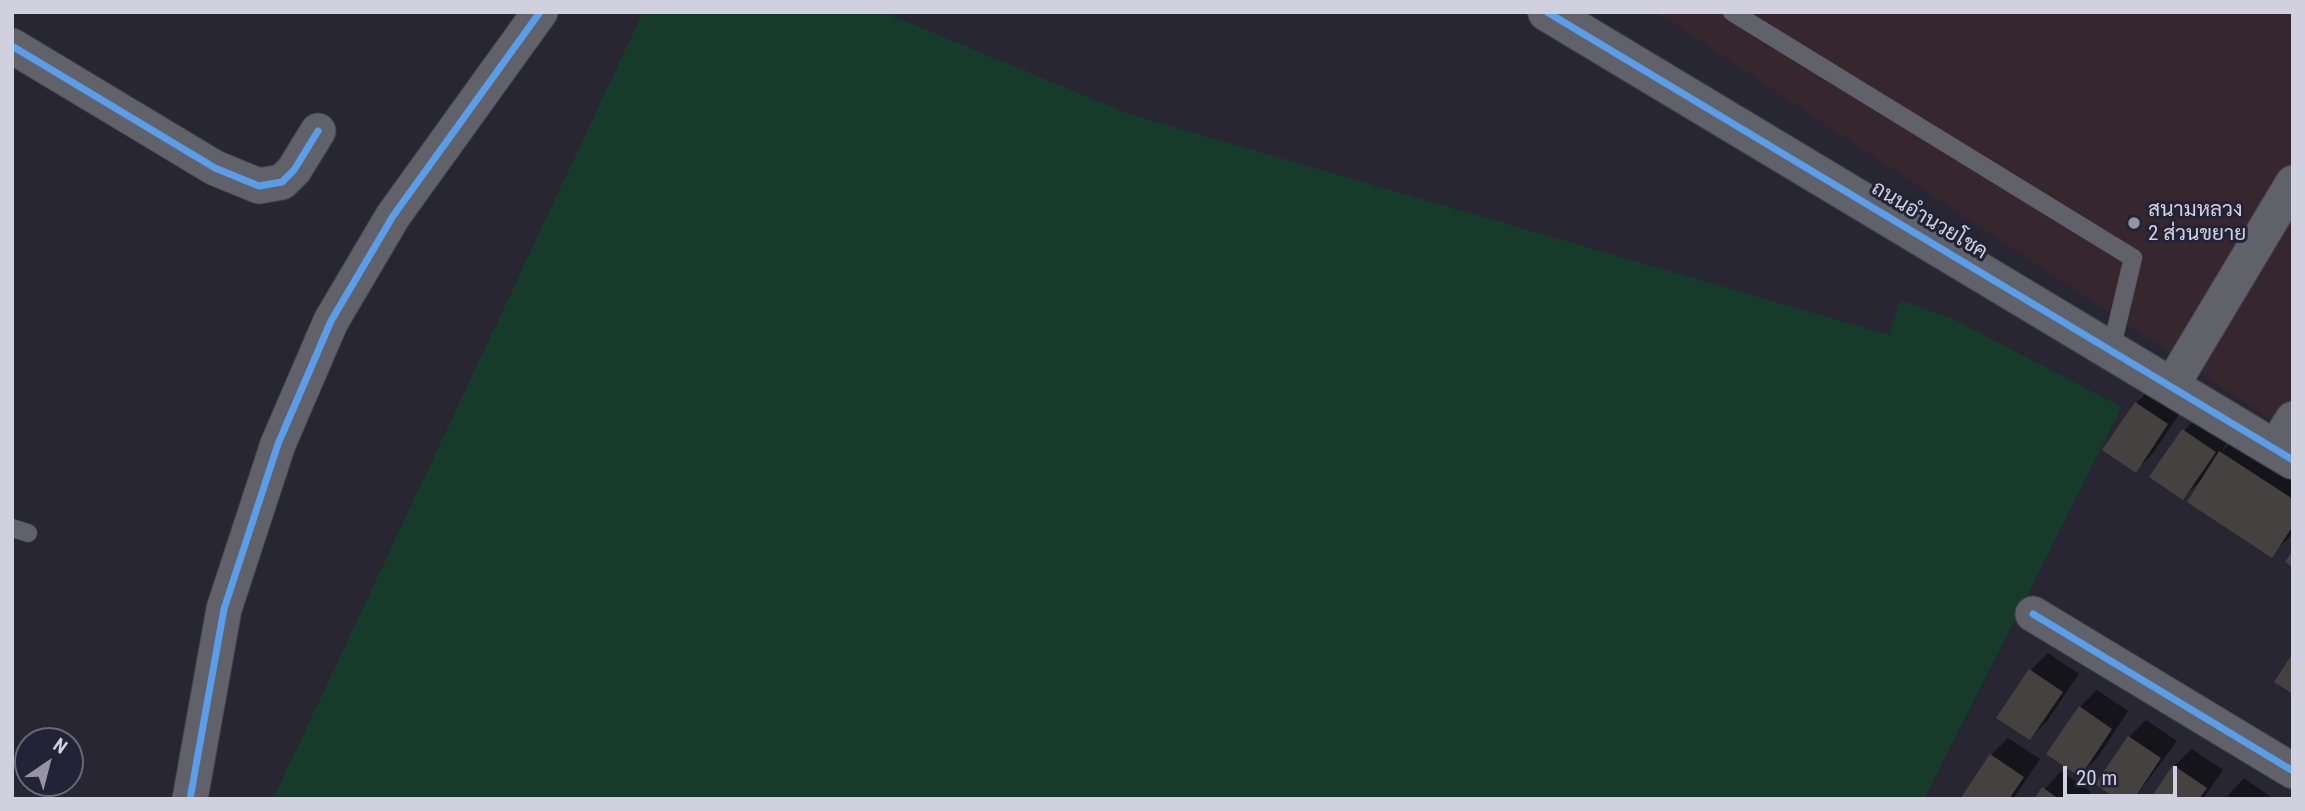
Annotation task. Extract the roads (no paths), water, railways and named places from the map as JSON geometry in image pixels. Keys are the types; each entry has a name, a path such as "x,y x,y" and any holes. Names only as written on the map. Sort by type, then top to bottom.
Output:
{"street":[{"path":"190,799 224,609 278,443 331,321 393,216 540,12"},
{"name":"ถนนอำนวยโชค","path":"1547,12 2111,350 2172,385 2286,443"},
{"path":"12,46 215,168 259,186 282,182 294,170 318,131"},
{"path":"2172,385 2293,183"},
{"path":"2034,614 2293,771"}],"lane":[{"path":"1732,12 2133,258 2111,350"}],"place":[{"name":"สนามหลวง 2 ส่วนขยาย","path":"2134,223"}]}
